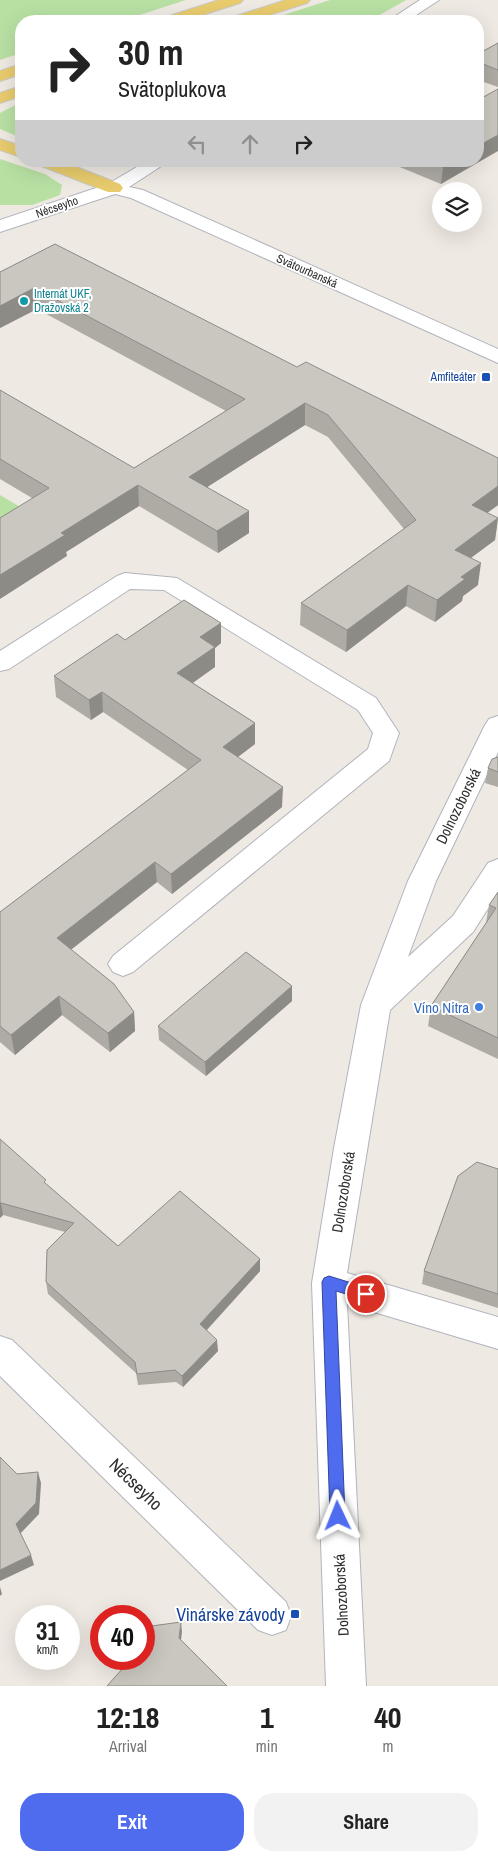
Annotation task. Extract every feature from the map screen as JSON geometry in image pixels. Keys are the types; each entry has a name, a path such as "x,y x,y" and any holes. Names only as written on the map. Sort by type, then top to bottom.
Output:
{"main road":[{"path":"187,15 235,0"},
{"path":"254,15 302,0"},
{"path":"0,76 15,71"},
{"path":"0,98 15,93"},
{"path":"0,144 15,150"},
{"path":"60,167 114,188"}],"street":[{"path":"406,15 431,0"},
{"name":"Nécseyho","path":"2,224 114,188 150,167"},
{"name":"Svätourbanská","path":"114,188 145,198 498,357"},
{"path":"0,663 125,581 169,583 367,704 386,733 380,754 123,964"},
{"name":"Dolnozoborská","path":"346,1686 329,1282 350,1148 376,1005 422,881 498,725"},
{"path":"376,1005 463,924 498,870"},
{"path":"329,1282 498,1332"},
{"name":"Nécseyho","path":"0,1352 272,1616"}],"green space":[{"path":"0,0 186,0 140,15 15,15 15,55 0,60"},
{"path":"330,0 406,0 380,15 284,15"},
{"path":"15,105 15,135 0,129 0,113"},
{"path":"0,159 15,164 15,167 24,167 45,174 62,185 60,195 32,205 0,205"},
{"path":"0,495 22,508 0,522"}],"building":[{"path":"498,43 498,70 484,64 484,51"},
{"path":"498,89 498,135 484,143 484,97"},
{"path":"55,244 297,367 306,362 498,458 498,486 472,505 498,518 455,550 481,563 461,577 465,579 437,600 408,585 347,630 301,603 416,520 328,415 305,403 189,477 249,511 217,531 138,485 61,533 65,535 0,575 0,518 49,488 0,459 0,390 134,468 245,399 34,288 0,306 0,272"},
{"path":"184,600 221,623 200,637 215,647 177,673 255,723 223,747 283,787 171,874 155,862 57,938 114,984 134,1012 108,1033 59,996 11,1035 0,1026 0,912 201,760 102,692 89,700 54,676 117,634 125,640"},
{"path":"498,757 498,772 488,768 492,759"},
{"path":"498,892 498,1038 431,1006 496,908 489,905"},
{"path":"246,952 292,986 205,1062 158,1026"},
{"path":"0,1139 46,1180 44,1182 118,1246 180,1191 260,1259 200,1324 217,1340 182,1376 175,1370 137,1374 135,1362 46,1282 47,1250 74,1223 0,1203"},
{"path":"477,1162 498,1169 498,1294 424,1271 458,1176"},
{"path":"0,1457 17,1474 38,1472 36,1503 16,1524 31,1555 0,1570"},
{"path":"181,1622 179,1638 227,1686 107,1686 121,1670 155,1670 155,1626"}],"place":[{"name":"Internát UKF, Dražovská 2","path":"24,301"},
{"name":"Amfiteáter","path":"486,377"},
{"name":"Víno Nitra","path":"479,1007"},
{"name":"Vinárske závody","path":"295,1614"}],"route":[{"path":"338,1516 329,1282 366,1294"}]}
